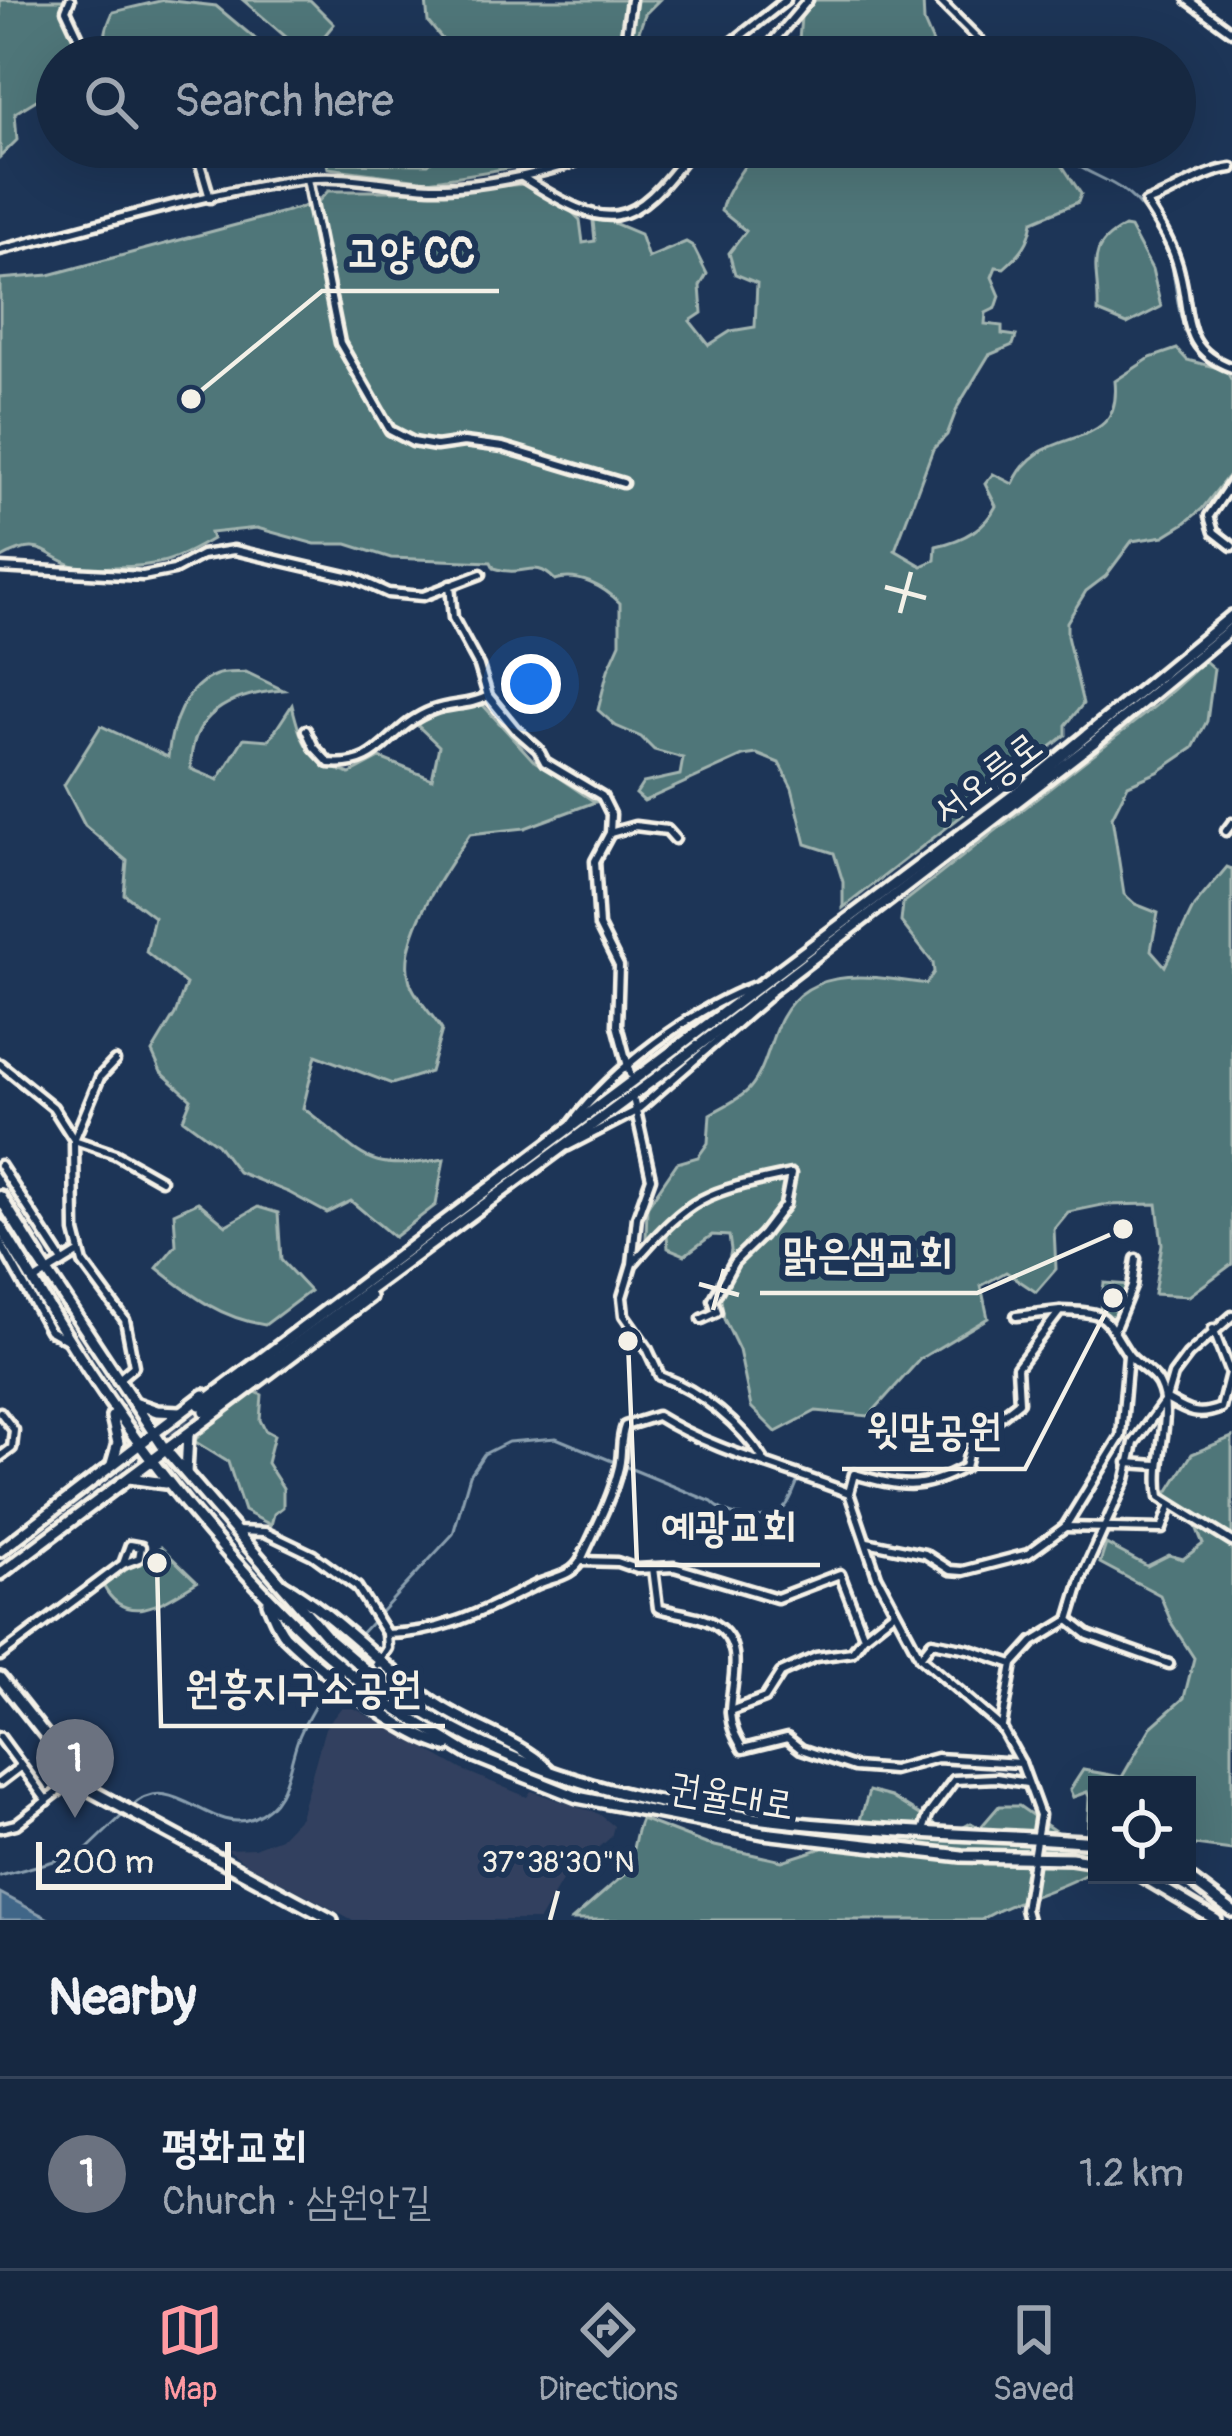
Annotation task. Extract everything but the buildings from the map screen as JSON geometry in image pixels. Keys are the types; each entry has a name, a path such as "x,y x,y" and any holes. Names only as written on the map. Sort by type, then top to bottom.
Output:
{"highway":[{"path":"0,1197 38,1258"},
{"path":"0,1226 25,1267"}],"main road":[{"name":"서오릉로","path":"1232,616 1071,750 773,982 559,1150 202,1408 565,1132 773,982 1093,743 1232,628"},
{"path":"38,1258 164,1448 276,1581 384,1695"},
{"path":"25,1267 109,1406 168,1485 322,1650 384,1695"},
{"path":"0,1551 181,1412 380,1271"},
{"path":"0,1574 342,1319 395,1271"},
{"path":"132,1403 181,1412"},
{"path":"109,1406 118,1443 111,1467"},
{"path":"185,1473 188,1434"},
{"path":"124,1479 149,1478 168,1485"},
{"path":"276,1581 314,1602 378,1661 437,1705 530,1753 552,1773"},
{"path":"263,1592 281,1632 326,1669 428,1742 460,1749"},
{"path":"0,1678 77,1778 118,1807 332,1920"},
{"name":"권율대로","path":"384,1695 460,1749 513,1774 578,1796 763,1833 942,1854 1088,1861"},
{"name":"권율대로","path":"384,1695 472,1740 552,1773 631,1795 784,1823 922,1835 1088,1841"},
{"path":"1155,1884 1213,1918"},
{"path":"1196,1884 1232,1908"}],"street":[{"path":"70,0 66,10 78,36"},
{"path":"625,36 631,0"},
{"path":"741,36 787,0"},
{"path":"778,36 808,0"},
{"path":"939,0 975,36"},
{"path":"1188,0 1232,32"},
{"path":"201,168 209,198"},
{"path":"0,250 307,178 434,187 553,168"},
{"path":"519,176 584,213 625,216 643,205 675,168"},
{"path":"1232,168 1219,169 1173,194 1146,202 1170,241 1192,339 1218,363 1232,368"},
{"path":"307,178 340,343 390,430 413,442 436,446 464,442 503,447 622,483"},
{"path":"1232,482 1209,516 1214,532 1232,546"},
{"path":"0,568 143,576 174,570 202,555 234,550 355,578 388,593 423,596 481,574"},
{"path":"449,585 453,618 488,696 545,762 602,796 611,814 610,833 595,861 599,926 619,966 617,1025 630,1074"},
{"path":"306,730 328,763 354,765 376,754 395,732 422,715 488,696"},
{"path":"1226,831 1232,823"},
{"path":"610,833 634,826 667,830 675,839"},
{"name":"서오릉로","path":"565,1132 628,1064 730,994 773,982"},
{"name":"서오릉로","path":"559,1150 590,1138 635,1107 755,1012 773,982"},
{"path":"115,1061 100,1076 74,1140 75,1232 80,1252 125,1320 134,1366 117,1381"},
{"path":"0,1064 52,1108 74,1140 115,1154 161,1180"},
{"path":"635,1107 651,1178 637,1217 632,1264 622,1297 624,1315 661,1376 693,1389 756,1448 767,1465"},
{"path":"0,1165 64,1262"},
{"path":"632,1264 681,1210 719,1189 791,1174 785,1205 734,1262 713,1300 717,1312 702,1319"},
{"path":"0,1242 49,1330 67,1340"},
{"path":"33,1281 80,1252"},
{"path":"1115,1328 1132,1287 1136,1259"},
{"path":"1028,1920 1025,1909 1040,1815 1021,1763 1001,1727 920,1657 894,1612 849,1493 854,1474 906,1488 940,1481 965,1467 973,1439 1019,1402 1017,1367 1060,1311"},
{"path":"1016,1316 1095,1312 1115,1328 1128,1355 1156,1378 1166,1399 1192,1414 1204,1415 1221,1408 1230,1373 1213,1329"},
{"path":"1232,1316 1213,1329 1173,1375 1156,1466 1160,1497 1170,1507 1232,1541"},
{"path":"866,1542 925,1554 950,1570 963,1571 1028,1554 1065,1527 1121,1436 1128,1355"},
{"path":"1001,1727 1013,1664 1033,1642 1069,1620 1082,1577 1126,1479 1134,1443 1166,1399"},
{"path":"0,1412 14,1430 12,1448 0,1457"},
{"path":"386,1634 450,1626 568,1574 581,1561 620,1463 626,1426 657,1416 767,1465 849,1493"},
{"path":"1128,1462 1156,1466"},
{"path":"1065,1527 1162,1528 1170,1507"},
{"path":"232,1531 266,1532 313,1555 357,1587 386,1634 387,1648 358,1694"},
{"path":"581,1561 674,1567 777,1598 840,1574 864,1636"},
{"path":"0,1656 123,1564"},
{"path":"653,1568 658,1608 715,1624 730,1643 738,1670 730,1711 733,1732 743,1749 787,1738 825,1759 893,1770 937,1758 1021,1763"},
{"path":"730,1711 765,1698 782,1672 816,1657 853,1652 864,1636 894,1612"},
{"path":"1069,1620 1088,1635 1169,1664"},
{"path":"920,1657 932,1642 1013,1664"},
{"path":"0,1738 47,1801"},
{"path":"0,1782 21,1766"},
{"path":"0,1828 16,1824 77,1778"},
{"path":"922,1835 928,1815 954,1780 995,1778 1028,1783"}],"shaded area":[{"path":"345,1703 463,1770 527,1797 531,1791 599,1814 614,1826 611,1837 562,1881 539,1920 353,1920 227,1849 254,1848 280,1838 300,1817 325,1728"},
{"path":"0,1893 51,1920 0,1920"}],"green space":[{"path":"0,0 75,0 71,11 83,36 36,36 36,100 15,113 17,140 0,157"},
{"path":"164,0 216,6 252,36 107,36 113,12"},
{"path":"243,0 310,0 334,24 324,36 285,36"},
{"path":"426,0 659,0 645,14 637,36 440,36 428,22"},
{"path":"815,0 923,0 930,36 799,36 801,17"},
{"path":"328,168 508,168 428,181"},
{"path":"743,168 1064,168 1081,194 1078,202 1033,221 1020,252 1004,268 996,267 992,277 1000,296 996,308 986,313 985,324 1002,326 1002,334 1016,336 1013,345 989,355 958,406 947,435 933,449 895,550 922,566 935,560 936,546 985,522 996,506 985,484 993,474 1013,484 1025,464 1041,451 1093,430 1114,405 1115,381 1150,358 1177,349 1187,360 1226,370 1232,381 1232,471 1185,523 1164,536 1132,541 1106,576 1086,591 1067,622 1083,704 1066,725 1066,735 843,908 843,882 834,853 806,844 792,788 779,763 757,754 743,756 644,801 636,794 643,783 680,775 683,758 654,750 598,710 620,643 620,603 590,582 555,580 534,569 505,571 491,562 391,558 347,544 315,544 257,528 210,533 212,539 187,553 143,566 81,568 34,548 0,559 0,279 49,275 262,218 317,203 328,191 437,191 525,184 567,207 580,220 583,243 595,241 593,221 602,218 640,234 648,258 686,242 693,246 707,274 700,286 702,313 690,321 709,345 731,331 755,327 757,283 735,274 729,253 746,231 721,211"},
{"path":"1124,227 1130,228 1152,269 1161,307 1127,324 1098,312 1096,272 1102,244"},
{"path":"1205,661 1214,669 1207,721 1193,748 1128,785 1112,817 1124,894 1158,913 1151,950 1165,966 1194,906 1227,867 1232,869 1232,1264 1189,1296 1154,1294 1162,1244 1157,1204 1102,1205 1068,1212 1054,1229 1056,1269 1036,1292 1006,1272 981,1286 988,1318 920,1359 869,1416 816,1411 776,1432 751,1407 739,1350 724,1319 721,1300 731,1250 729,1236 712,1235 685,1255 668,1248 667,1234 646,1238 647,1207 677,1163 698,1157 708,1143 710,1114 742,1096 755,1082 789,1006 804,992 841,978 926,984 934,972 933,963 901,922 903,903 1155,706"},
{"path":"246,672 283,690 247,696 217,710 198,733 191,769 218,780 244,738 269,740 292,705 309,750 325,764 350,774 380,758 432,779 439,746 416,724 433,715 482,704 533,760 595,802 525,828 470,834 437,884 417,925 408,964 412,988 442,1030 430,1072 392,1084 316,1055 303,1108 353,1148 379,1162 444,1159 436,1205 394,1237 351,1201 327,1213 238,1172 217,1144 183,1119 191,1099 161,1072 152,1052 186,984 146,952 154,917 124,894 127,861 85,826 64,785 101,726 168,757 176,721 195,689 216,675"},
{"path":"198,1202 226,1225 258,1207 278,1213 281,1260 310,1291 265,1325 234,1317 182,1288 157,1268 176,1245 174,1213"},
{"path":"1104,1283 1130,1285 1115,1324 1100,1310"},
{"path":"247,1388 262,1395 260,1420 274,1435 267,1463 283,1488 283,1507 274,1514 271,1525 244,1511 228,1462 194,1441"},
{"path":"1232,1437 1232,1850 1196,1845 1196,1776 1123,1776 1151,1727 1184,1698 1194,1658 1160,1595 1100,1563 1106,1544 1147,1566 1169,1555 1183,1559 1203,1544 1192,1517 1165,1497 1192,1454"},
{"path":"161,1547 197,1582 147,1608 123,1606 112,1599 103,1585"},
{"path":"1083,1770 1116,1776 1088,1776 1088,1794 1073,1797 1070,1790"},
{"path":"869,1791 891,1797 951,1834 971,1823 980,1828 999,1806 1019,1806 1071,1842 1087,1837 1088,1817 1088,1873 981,1920 572,1920 626,1873 641,1819 706,1844 782,1861 829,1846 860,1820"}],"waterway":[{"path":"933,0 968,36"},
{"path":"1082,168 1130,196 1163,236"},
{"path":"1167,245 1188,335 1212,362 1232,373"},
{"path":"358,1637 453,1534 470,1475 484,1454 508,1442 556,1438 747,1517 777,1513 798,1481"},
{"path":"132,1806 147,1796 162,1794 237,1821 265,1812 280,1794 301,1731 331,1680"},
{"path":"0,1876 83,1853 125,1813"}],"tunnel":[{"path":"0,1221 20,1206"},
{"path":"151,1441 200,1405"},
{"path":"76,1512 205,1411"},
{"path":"0,1557 128,1458"}],"place":[{"name":"고양 CC","path":"191,399"},
{"name":"맑은샘교회","path":"1123,1229"},
{"name":"윗말공원","path":"1113,1298"},
{"name":"예광교회","path":"628,1341"},
{"name":"원흥지구소공원","path":"157,1563"},
{"name":"평화교회","path":"75,1818"}]}
